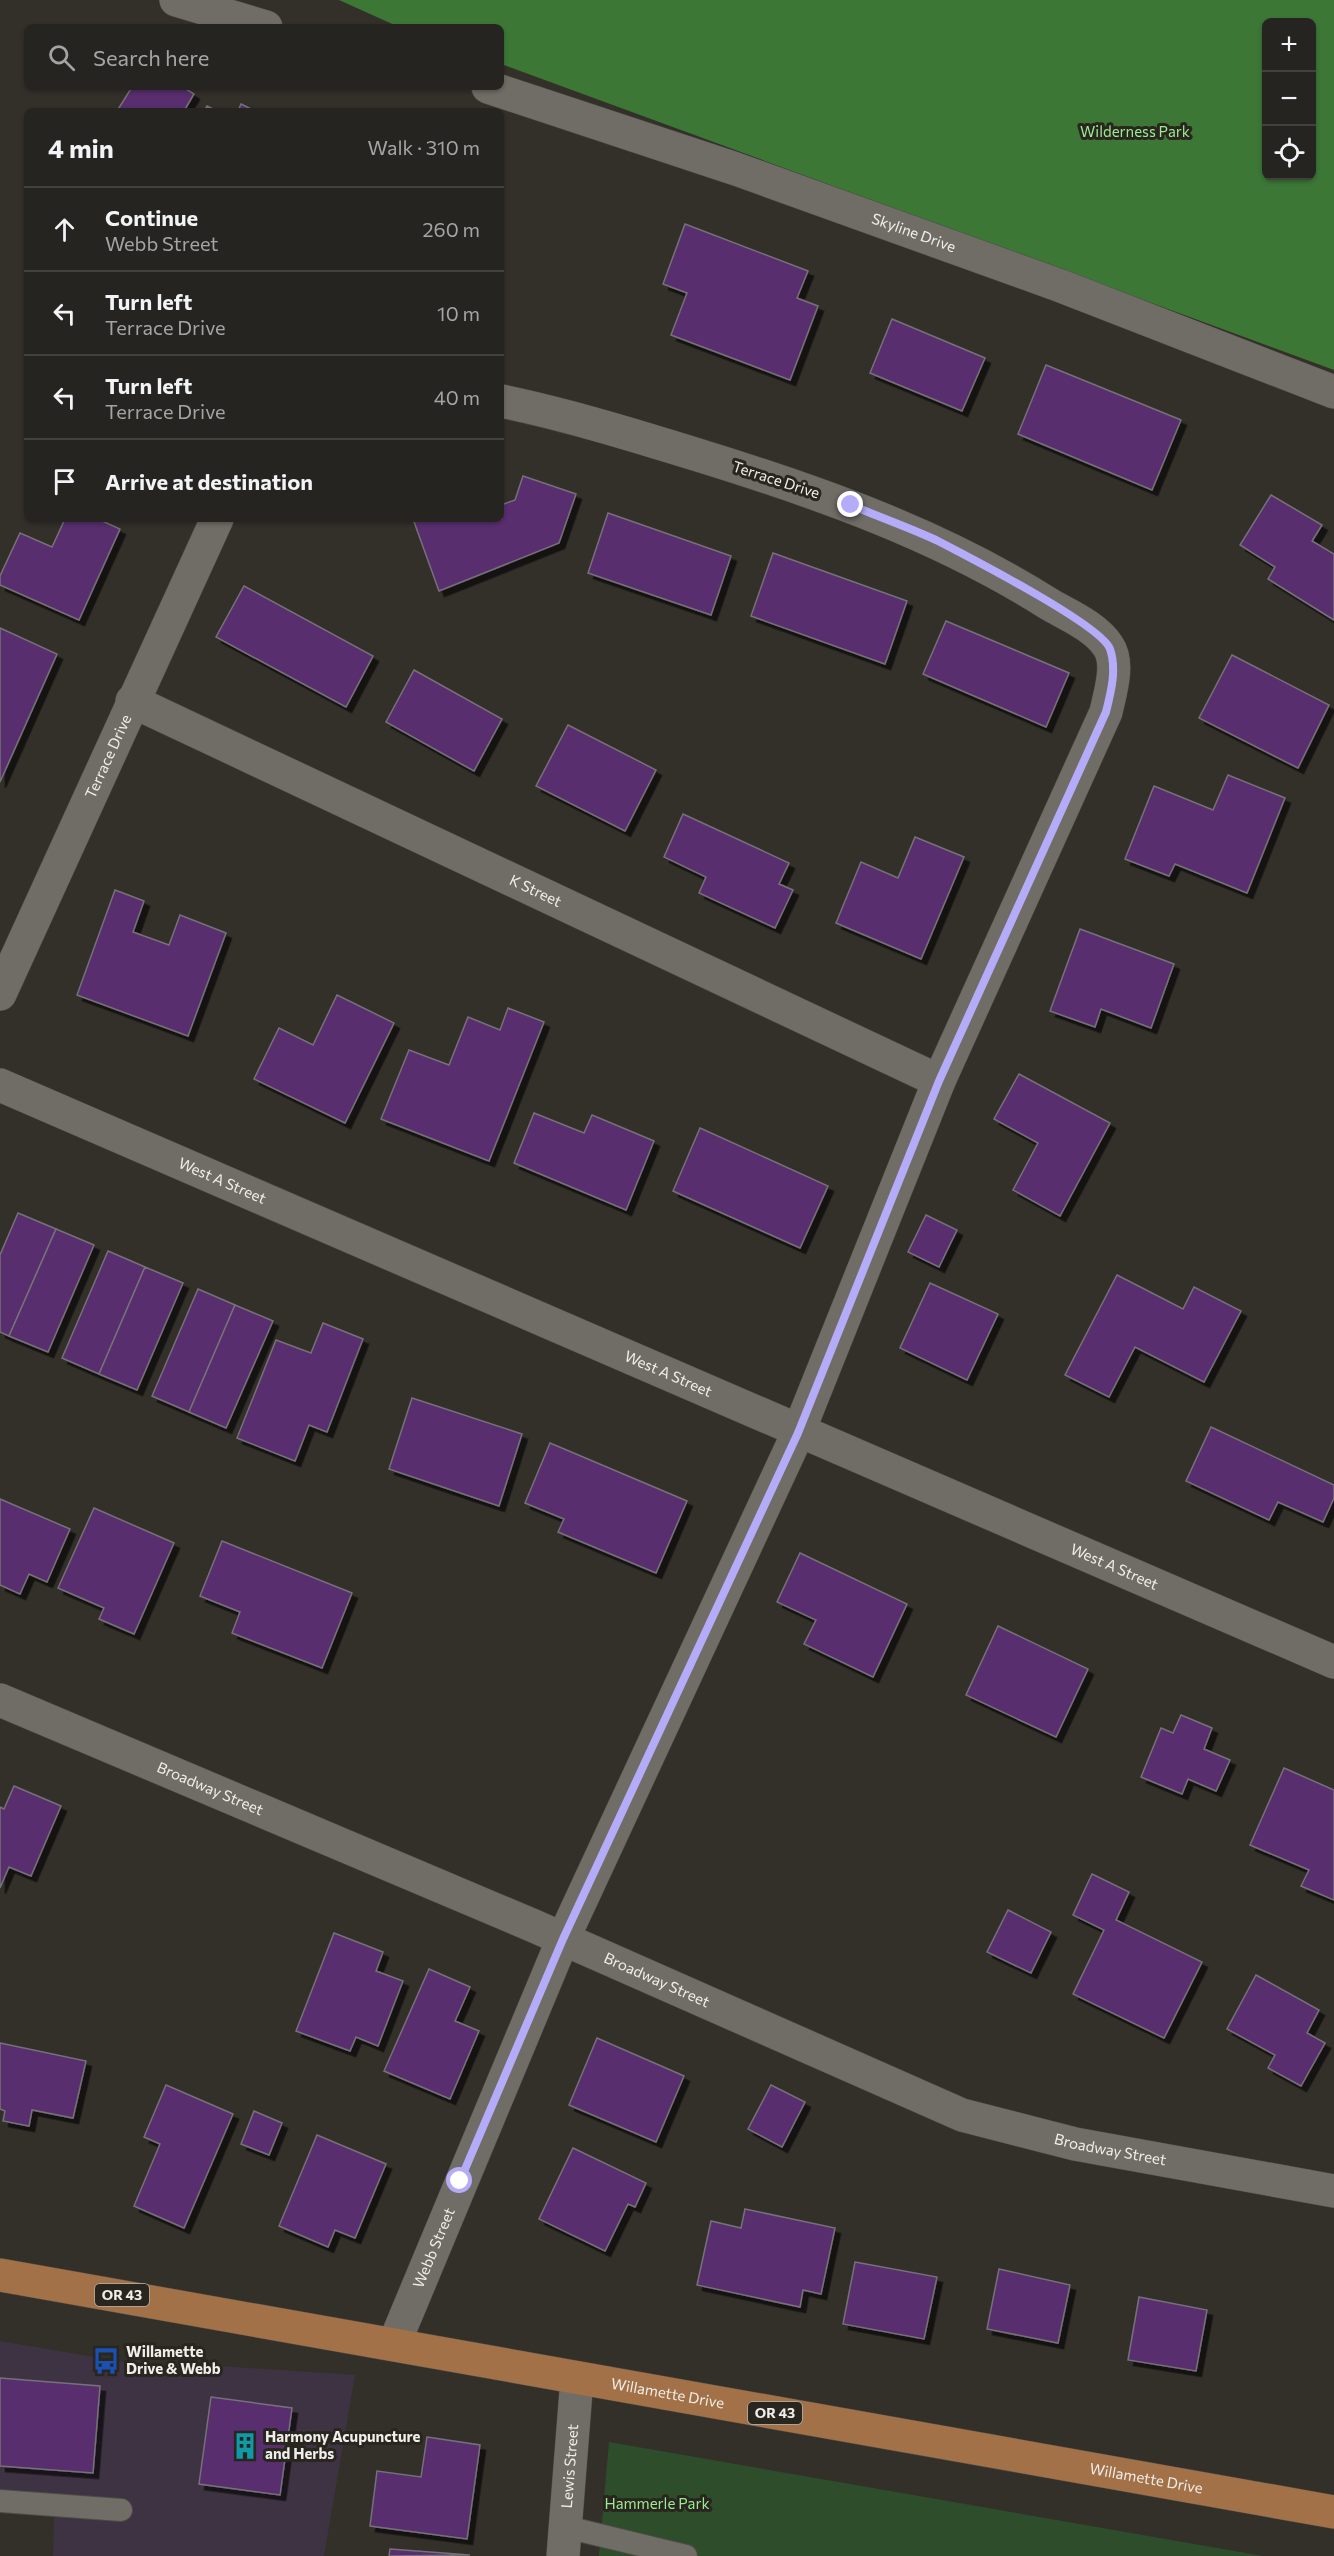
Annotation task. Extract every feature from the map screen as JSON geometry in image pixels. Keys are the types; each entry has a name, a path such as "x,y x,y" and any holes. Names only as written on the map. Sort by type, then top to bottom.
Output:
{"main road":[{"name":"Willamette Drive","path":"0,2275 1334,2512"}],"street":[{"path":"176,0 256,24"},
{"name":"Skyline Drive","path":"497,90 652,140 1061,286 1334,392"},
{"name":"Terrace Drive","path":"504,402 623,432 747,471 851,505 935,540 1028,590 1097,633 1109,647 1113,666"},
{"name":"Terrace Drive","path":"0,994 216,522"},
{"name":"Webb Street","path":"394,2344 563,1939 798,1433 939,1081 1106,712 1113,666"},
{"name":"K Street","path":"132,701 939,1081"},
{"name":"West A Street","path":"0,1085 798,1433 1334,1662"},
{"name":"Broadway Street","path":"0,1700 563,1939 962,2115 1075,2144 1334,2191"},
{"name":"Lewis Street","path":"564,2541 577,2378"}],"lane":[{"path":"0,2501 121,2510"},
{"path":"564,2541 686,2556"}],"shaded area":[{"path":"0,2341 200,2375 218,2366 355,2375 324,2556 53,2556 54,2516 0,2512"}],"green space":[{"name":"Wilderness Park","path":"339,0 1334,0 1334,370 504,65 504,24 392,24"},
{"name":"Hammerle Park","path":"609,2442 1263,2556 599,2556"}],"building":[{"path":"130,90 188,90 194,94 186,108 119,108"},
{"path":"685,224 808,271 797,298 818,306 790,380 671,335 687,293 663,284"},
{"path":"892,319 985,358 962,411 870,373"},
{"path":"1046,365 1181,420 1152,490 1018,434"},
{"path":"523,476 576,494 559,543 439,591 414,522 504,522 504,504 515,500"},
{"path":"1271,495 1322,525 1312,541 1334,554 1334,620 1268,579 1275,567 1240,545"},
{"path":"608,513 731,556 711,615 588,573"},
{"path":"64,522 105,522 120,529 79,620 0,585 0,576 20,533 52,547"},
{"path":"773,553 907,601 885,664 751,616"},
{"path":"244,586 373,656 346,707 216,637"},
{"path":"946,621 1069,673 1046,727 923,674"},
{"path":"0,628 57,654 0,782"},
{"path":"1232,655 1329,705 1298,768 1199,718"},
{"path":"414,670 502,719 474,771 386,722"},
{"path":"568,725 656,770 625,831 536,786"},
{"path":"1228,775 1285,798 1247,893 1175,864 1169,876 1125,859 1154,786 1213,810"},
{"path":"683,814 789,863 779,884 793,890 775,928 699,893 706,877 664,857"},
{"path":"915,837 964,857 921,959 836,923 861,862 898,878"},
{"path":"115,890 144,901 133,932 169,945 180,915 226,933 188,1036 77,995"},
{"path":"1080,929 1174,964 1151,1028 1101,1009 1095,1027 1050,1011"},
{"path":"337,995 394,1023 345,1123 254,1079 279,1028 313,1045"},
{"path":"508,1008 544,1022 489,1161 381,1119 409,1050 449,1065 468,1017 500,1030"},
{"path":"1019,1074 1110,1123 1060,1216 1013,1190 1038,1143 994,1119"},
{"path":"534,1113 584,1133 592,1115 654,1141 626,1210 514,1163"},
{"path":"700,1128 828,1186 800,1248 673,1191"},
{"path":"18,1213 56,1229 9,1336 0,1332 0,1255"},
{"path":"926,1215 957,1230 939,1267 908,1252"},
{"path":"56,1229 94,1245 48,1352 9,1336"},
{"path":"108,1251 145,1267 99,1374 62,1358"},
{"path":"145,1267 183,1283 137,1390 99,1374"},
{"path":"1117,1275 1183,1309 1194,1287 1241,1311 1204,1382 1135,1347 1109,1397 1065,1375"},
{"path":"930,1283 998,1314 967,1380 900,1348"},
{"path":"198,1289 235,1305 189,1412 152,1396"},
{"path":"235,1305 273,1321 226,1428 189,1412"},
{"path":"323,1323 363,1339 327,1432 309,1425 295,1461 237,1438 276,1340 311,1353"},
{"path":"412,1398 522,1434 499,1506 389,1469"},
{"path":"1211,1427 1334,1485 1334,1498 1323,1522 1278,1502 1269,1520 1186,1481"},
{"path":"550,1443 687,1501 656,1573 558,1532 564,1519 525,1503"},
{"path":"0,1499 70,1529 47,1582 29,1574 20,1594 0,1585"},
{"path":"94,1508 174,1543 134,1634 99,1619 104,1608 58,1588"},
{"path":"222,1541 352,1593 322,1668 232,1633 240,1612 200,1596"},
{"path":"800,1553 907,1604 873,1677 804,1644 816,1620 777,1602"},
{"path":"998,1626 1088,1669 1056,1737 966,1695"},
{"path":"1181,1715 1212,1728 1204,1749 1230,1760 1216,1791 1188,1779 1182,1794 1141,1777 1161,1728 1173,1733"},
{"path":"1284,1768 1334,1790 1334,1900 1301,1886 1309,1870 1250,1845"},
{"path":"14,1786 61,1806 31,1876 9,1867 0,1888 0,1807 4,1809"},
{"path":"1092,1874 1129,1892 1116,1920 1202,1962 1164,2038 1073,1994 1104,1930 1073,1915"},
{"path":"1008,1910 1051,1932 1031,1973 987,1952"},
{"path":"334,1933 383,1952 376,1971 403,1981 378,2046 356,2037 350,2051 296,2031"},
{"path":"429,1969 470,1987 455,2021 479,2031 450,2099 384,2071"},
{"path":"1256,1975 1319,2010 1307,2033 1325,2043 1301,2086 1268,2068 1275,2055 1227,2029"},
{"path":"597,2038 684,2076 656,2142 569,2105"},
{"path":"0,2043 86,2061 73,2118 32,2110 29,2126 3,2121 5,2111 0,2109"},
{"path":"166,2085 233,2114 184,2228 134,2206 160,2144 144,2137"},
{"path":"771,2085 805,2102 782,2147 748,2129"},
{"path":"254,2111 282,2123 269,2155 241,2144"},
{"path":"317,2135 386,2164 355,2238 335,2230 328,2247 279,2226"},
{"path":"573,2148 646,2183 635,2207 628,2204 605,2251 539,2219"},
{"path":"745,2209 835,2228 821,2294 803,2290 800,2307 697,2285 711,2221 741,2228"},
{"path":"855,2262 937,2277 924,2339 843,2324"},
{"path":"999,2269 1070,2285 1058,2343 987,2329"},
{"path":"1139,2297 1207,2310 1196,2371 1128,2360"},
{"path":"0,2378 100,2386 93,2473 0,2466"},
{"name":"Harmony Acupuncture and Herbs","path":"211,2397 292,2408 280,2495 199,2484"},
{"path":"427,2437 480,2445 467,2539 370,2526 377,2471 421,2477"},
{"path":"390,2549 470,2555 389,2556"}],"place":[{"name":"Willamette Drive & Webb","path":"106,2361"},
{"name":"Harmony Acupuncture and Herbs","path":"245,2446"}],"route":[{"path":"460,2181 563,1939 798,1433 939,1081 1106,712 1111,691 1113,666 1109,647 1097,633 1028,590 935,540 851,505"}]}
